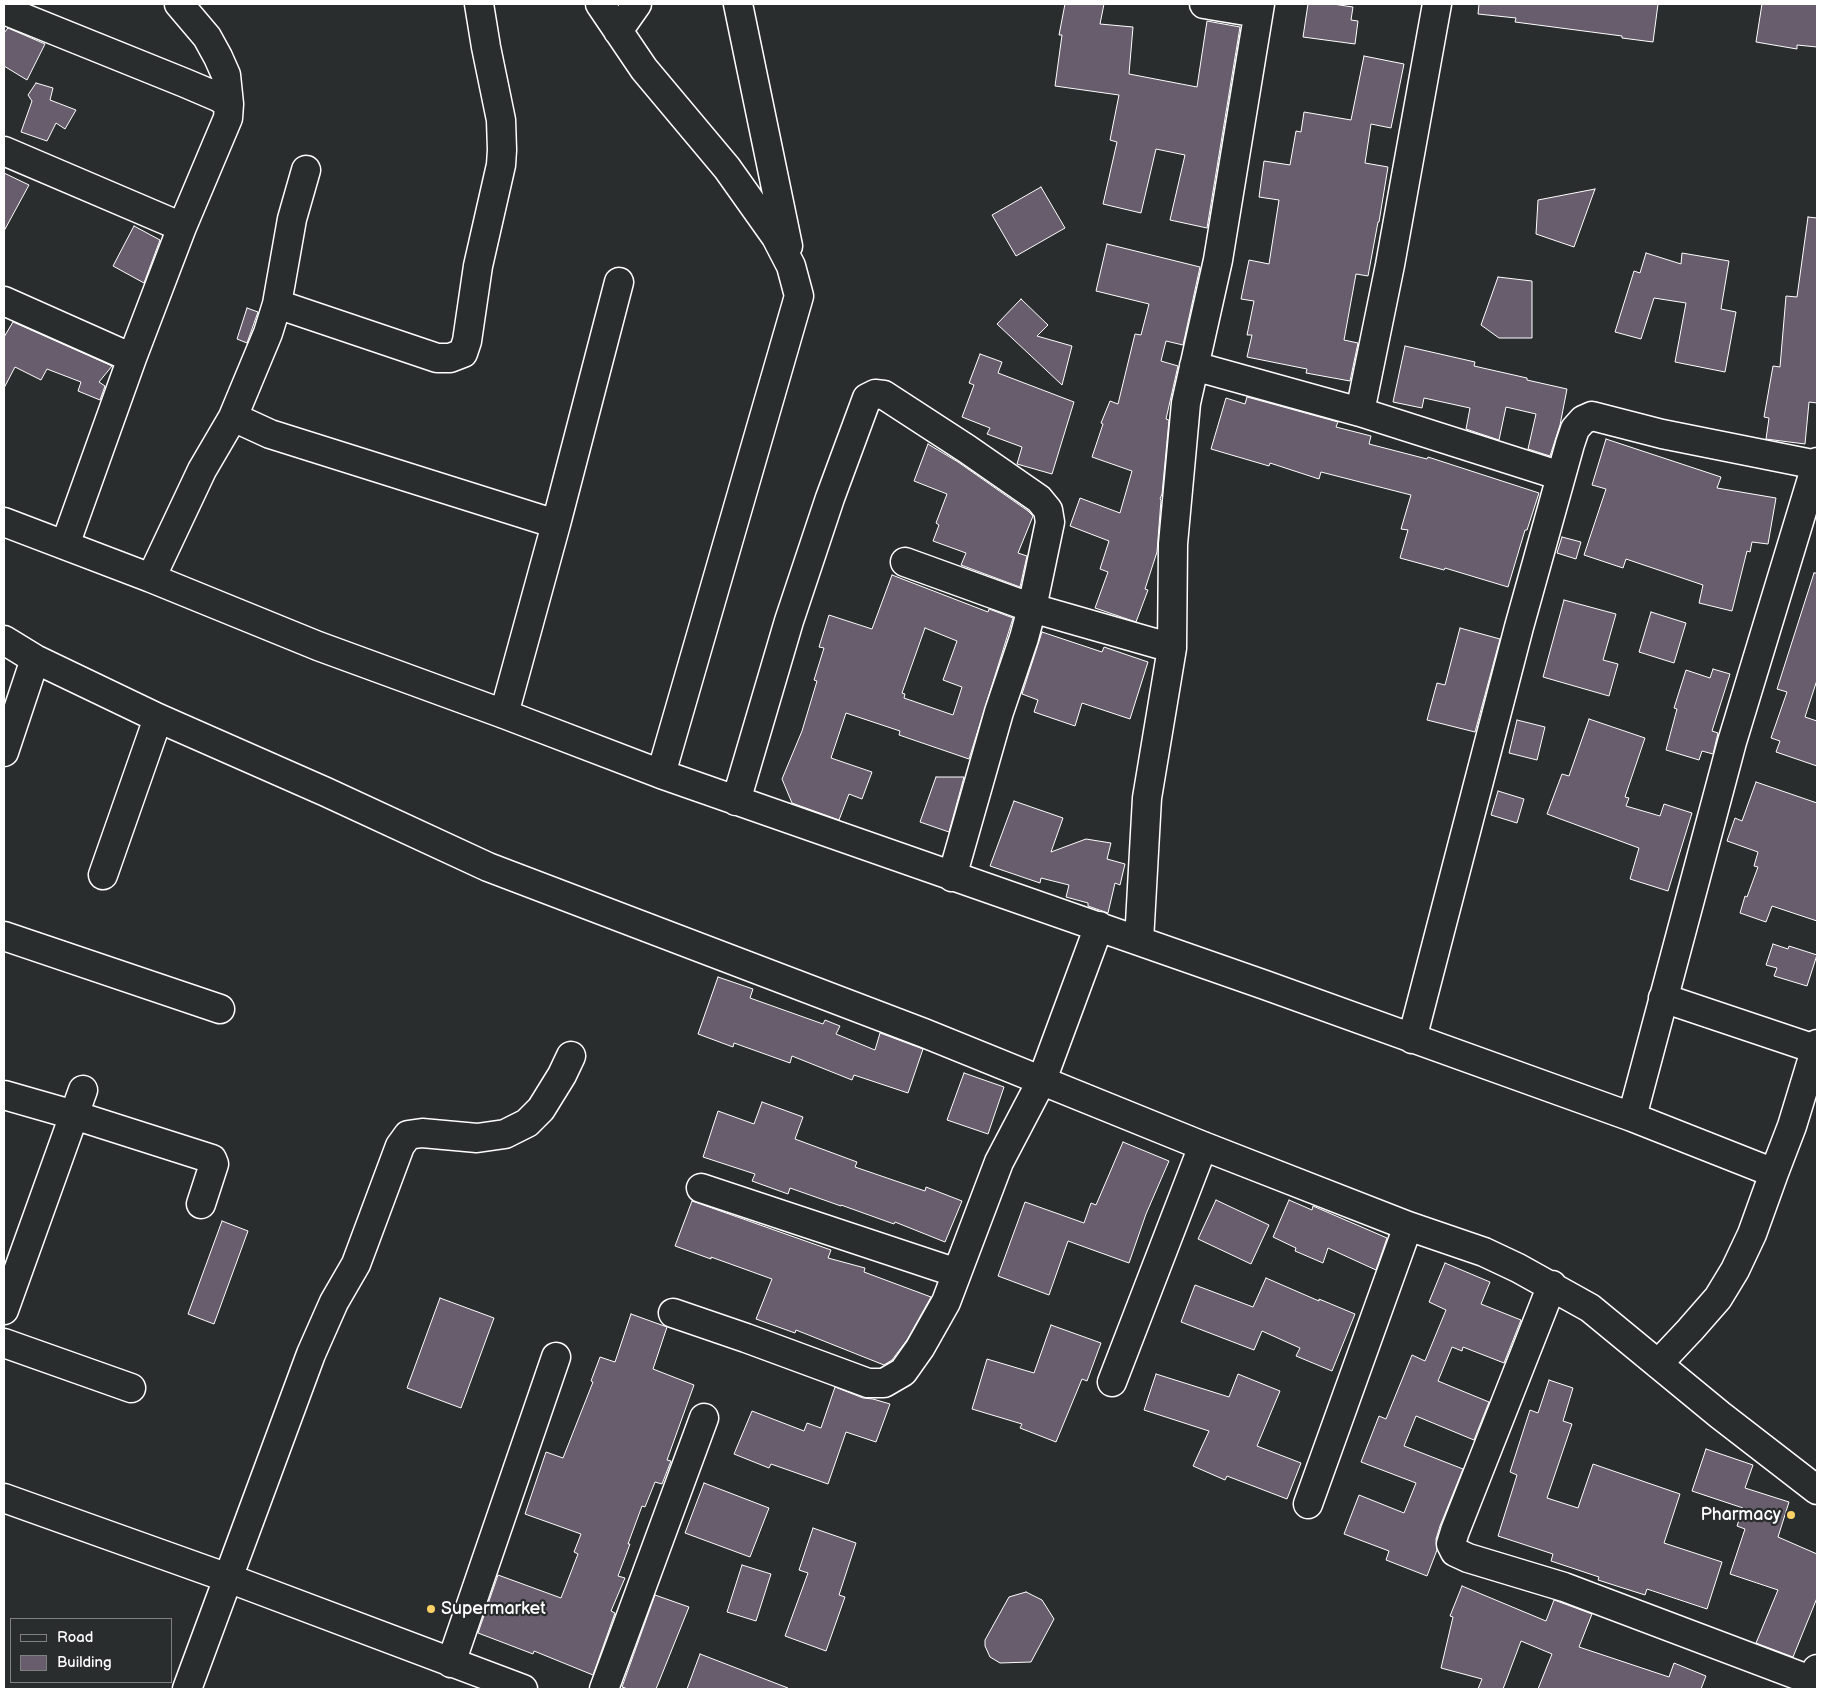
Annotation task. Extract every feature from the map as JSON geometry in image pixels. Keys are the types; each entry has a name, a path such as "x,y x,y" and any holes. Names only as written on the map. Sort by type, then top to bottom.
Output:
{"street":[{"path":"65,545 132,358 182,227 228,118 226,76 218,57 207,37 179,4"},
{"path":"277,304 437,358 450,358 463,353 467,341 478,266 501,165 502,150 501,120 479,4"},
{"path":"600,4 644,69 727,168 776,237 791,266 799,296"},
{"path":"618,31 637,4"},
{"path":"661,774 799,296 738,4"},
{"path":"1139,941 1147,798 1172,648 1173,544 1186,403 1218,260 1259,8 1204,4"},
{"path":"1360,412 1390,265 1437,4"},
{"path":"4,10 185,83 218,97 228,104"},
{"path":"4,151 182,227"},
{"path":"151,578 202,470 233,417 268,333 277,304 292,219 306,170"},
{"path":"504,714 619,282"},
{"path":"4,301 132,358"},
{"path":"1194,366 1360,412 1561,476"},
{"path":"736,801 789,621 830,498 867,398 875,394 884,395 1039,499 1048,510 1050,522 1032,608 996,721 952,877"},
{"path":"1412,1039 1519,627 1576,429 1583,420 1592,416 1662,434 1817,464 1732,742 1632,1117"},
{"path":"233,417 270,434 556,524"},
{"path":"4,522 151,578 318,646 661,774 952,877 1099,926 1632,1117 1774,1173"},
{"path":"905,562 1032,608 1172,648"},
{"path":"4,640 35,659 158,718 326,792 488,867 924,1033 1408,1226 1484,1252 1552,1285 1590,1308 1720,1415 1817,1490"},
{"path":"4,752 35,659"},
{"path":"103,875 158,718"},
{"path":"673,1313 868,1383 884,1382 903,1372 920,1348 946,1302 999,1162 1042,1080 1099,926"},
{"path":"4,936 220,1009"},
{"path":"1658,1364 1718,1298 1735,1270 1752,1234 1792,1126 1816,1047 1663,998"},
{"path":"188,1689 314,1345 334,1302 356,1264 400,1146 408,1135 422,1133 477,1138 505,1134 527,1123 541,1108 562,1075 571,1056"},
{"path":"4,1095 78,1103 212,1159 214,1164 201,1204"},
{"path":"4,1310 10,1275 78,1103"},
{"path":"1112,1382 1204,1146"},
{"path":"701,1188 957,1273"},
{"path":"1308,1504 1408,1226"},
{"path":"1552,1285 1455,1531 1451,1544 1455,1552 1468,1558 1564,1587 1813,1680"},
{"path":"4,1343 131,1388"},
{"path":"451,1663 556,1357"},
{"path":"604,1689 704,1418"},
{"path":"4,1498 228,1578 523,1689"}],"building":[{"path":"1065,4 1104,4 1100,24 1133,27 1129,74 1197,87 1207,21 1240,27 1207,228 1170,220 1185,155 1156,149 1141,213 1103,204 1117,142 1110,140 1119,95 1055,86 1062,35 1059,35"},
{"path":"1308,4 1333,4 1353,7 1351,20 1358,21 1355,44 1303,37"},
{"path":"1479,4 1658,4 1653,42 1515,22 1516,18 1478,14"},
{"path":"1762,4 1817,4 1817,47 1797,45 1797,49 1756,42"},
{"path":"8,28 45,44 27,80 4,66 4,33"},
{"path":"1364,56 1404,64 1391,128 1371,124 1365,163 1388,167 1368,276 1356,274 1344,340 1358,343 1350,381 1306,373 1307,369 1247,357 1252,335 1247,335 1254,301 1241,299 1249,260 1269,264 1279,200 1259,197 1264,161 1290,165 1296,131 1301,132 1304,112 1351,120"},
{"path":"36,83 53,88 50,100 76,110 65,129 56,123 47,141 21,132 32,101 28,95"},
{"path":"4,173 29,185 4,231"},
{"path":"1041,187 1065,228 1016,256 992,215"},
{"path":"1595,189 1574,247 1536,234 1538,200"},
{"path":"1808,217 1817,218 1817,403 1809,402 1805,444 1766,439 1769,418 1764,417 1773,366 1780,367 1786,296 1797,297"},
{"path":"134,226 160,240 144,283 113,266"},
{"path":"1107,244 1200,267 1183,345 1166,341 1161,361 1178,366 1166,419 1169,420 1160,499 1157,552 1145,589 1148,590 1136,622 1095,608 1108,572 1100,569 1109,541 1070,526 1080,498 1120,513 1132,471 1092,457 1103,424 1101,423 1110,401 1118,404 1135,334 1141,335 1149,304 1096,291"},
{"path":"1646,253 1681,264 1682,253 1729,261 1721,309 1736,312 1725,372 1675,362 1686,303 1654,298 1641,339 1615,332 1634,271 1640,273"},
{"path":"1498,277 1532,281 1532,338 1499,338 1481,325"},
{"path":"1021,299 1048,325 1037,336 1072,346 1062,385 997,324"},
{"path":"247,308 258,312 247,343 237,339"},
{"path":"13,322 112,366 99,382 105,386 100,400 78,391 81,382 47,369 41,380 15,367 4,388 4,337"},
{"path":"1405,346 1475,362 1474,366 1567,389 1560,425 1550,456 1528,449 1536,414 1506,407 1499,440 1466,429 1470,408 1424,398 1422,408 1393,402"},
{"path":"980,354 1002,362 998,373 1074,402 1052,474 1017,464 1022,447 987,434 990,428 962,417 974,385 969,383"},
{"path":"1247,397 1338,422 1336,427 1371,436 1369,444 1427,459 1428,457 1539,493 1527,530 1525,530 1508,587 1445,568 1444,570 1400,558 1408,530 1401,529 1411,495 1321,472 1319,479 1270,463 1269,466 1211,449 1226,398 1245,404"},
{"path":"1606,439 1721,477 1717,488 1776,498 1768,544 1752,542 1750,552 1747,551 1732,611 1699,603 1703,585 1626,559 1623,568 1584,555 1606,489 1592,485"},
{"path":"928,444 958,462 1033,516 1018,553 1027,556 1020,587 961,565 966,553 933,541 939,525 936,523 947,494 914,481"},
{"path":"1562,537 1581,542 1576,559 1557,553"},
{"path":"1814,573 1817,573 1817,680 1805,717 1817,721 1817,766 1776,752 1780,741 1771,738 1787,692 1777,689"},
{"path":"892,575 988,612 989,609 1013,618 969,759 899,735 900,731 846,713 831,758 872,772 862,799 849,794 839,820 792,803 782,779 802,731 817,681 814,680 824,648 819,647 829,615 872,629","holes":["925,628 957,641 943,680 962,687 953,715 904,698 905,694 902,693"]},
{"path":"1564,600 1616,614 1603,660 1618,664 1609,696 1543,677"},
{"path":"1651,612 1686,623 1674,663 1639,652"},
{"path":"1460,628 1500,639 1475,732 1427,720 1437,683 1445,685"},
{"path":"1042,632 1102,652 1104,647 1148,662 1130,719 1082,703 1075,726 1034,712 1038,700 1022,694"},
{"path":"1713,669 1730,674 1712,731 1718,733 1713,754 1702,751 1699,760 1666,750 1677,709 1674,708 1686,670 1710,678"},
{"path":"1589,719 1645,738 1625,797 1629,798 1626,806 1660,816 1664,804 1692,813 1668,891 1630,879 1639,848 1547,814 1562,774 1569,776"},
{"path":"1517,720 1545,727 1537,760 1509,753"},
{"path":"936,777 964,777 949,832 920,822"},
{"path":"1756,782 1817,803 1817,921 1772,906 1766,922 1740,913 1745,896 1747,897 1758,867 1754,866 1758,852 1727,841 1735,818 1742,821"},
{"path":"1498,791 1524,799 1517,823 1491,815"},
{"path":"1014,801 1063,818 1051,852 1086,839 1111,843 1107,859 1125,864 1120,885 1115,883 1108,913 1088,906 1088,903 1066,897 1069,885 1041,878 1040,883 990,866"},
{"path":"1773,944 1788,949 1789,946 1817,955 1807,986 1774,976 1777,968 1766,965"},
{"path":"718,977 753,989 750,998 823,1024 825,1020 840,1026 836,1034 875,1050 880,1033 923,1049 908,1093 854,1075 852,1080 792,1056 790,1063 734,1043 733,1047 698,1034"},
{"path":"964,1073 1004,1087 988,1134 947,1120"},
{"path":"762,1102 803,1117 795,1139 857,1162 855,1167 925,1191 926,1187 962,1201 945,1242 895,1222 894,1224 790,1188 788,1194 752,1181 755,1174 703,1157 718,1111 754,1124"},
{"path":"1123,1142 1169,1161 1146,1214 1129,1263 1068,1241 1049,1295 998,1276 1025,1202 1084,1223 1091,1203 1096,1205"},
{"path":"1216,1200 1269,1225 1251,1264 1198,1239"},
{"path":"1289,1200 1312,1210 1313,1206 1387,1238 1376,1270 1328,1248 1323,1263 1295,1251 1296,1248 1273,1237"},
{"path":"692,1201 831,1250 828,1258 865,1268 864,1272 931,1297 907,1340 892,1360 884,1365 796,1330 795,1333 756,1319 772,1279 675,1246"},
{"path":"222,1221 248,1231 214,1324 188,1314"},
{"path":"1445,1263 1490,1282 1481,1304 1521,1320 1504,1363 1463,1347 1462,1351 1452,1347 1438,1381 1489,1402 1474,1440 1416,1416 1404,1446 1463,1469 1440,1526 1436,1539 1437,1550 1427,1576 1386,1560 1389,1551 1344,1534 1359,1495 1404,1513 1416,1483 1361,1462 1379,1416 1386,1419 1412,1355 1425,1361 1446,1310 1429,1302"},
{"path":"1266,1278 1355,1314 1332,1371 1296,1356 1300,1348 1262,1331 1254,1350 1181,1322 1195,1285 1253,1307"},
{"path":"440,1298 494,1318 461,1408 407,1388"},
{"path":"631,1314 667,1327 653,1369 694,1385 667,1460 671,1461 662,1484 655,1482 645,1507 642,1506 628,1544 630,1544 618,1576 625,1578 611,1611 615,1613 593,1675 534,1651 533,1654 478,1633 498,1575 561,1598 578,1554 574,1552 581,1534 525,1514 546,1452 563,1458 593,1382 591,1381 600,1357 615,1362"},
{"path":"1051,1325 1101,1343 1087,1381 1082,1379 1056,1442 1020,1428 1022,1424 972,1409 987,1359 1034,1373"},
{"path":"1156,1374 1229,1397 1238,1374 1280,1391 1257,1446 1301,1463 1287,1499 1227,1476 1225,1480 1193,1466 1209,1431 1144,1410"},
{"path":"1549,1380 1573,1388 1563,1421 1572,1424 1547,1498 1578,1508 1593,1464 1680,1494 1664,1543 1722,1562 1707,1609 1647,1589 1645,1595 1598,1580 1599,1577 1551,1561 1553,1554 1498,1536 1517,1475 1510,1472 1530,1410 1538,1413"},
{"path":"835,1387 863,1398 890,1404 876,1442 846,1432 828,1484 771,1464 769,1468 734,1454 752,1411 804,1431 807,1423 821,1428"},
{"path":"1706,1449 1753,1465 1745,1488 1789,1502 1778,1537 1817,1554 1817,1598 1793,1657 1756,1643 1778,1590 1730,1574 1745,1529 1737,1526 1743,1508 1692,1491"},
{"path":"704,1483 769,1508 750,1557 685,1533"},
{"path":"813,1528 856,1543 839,1595 845,1597 826,1651 785,1636 808,1573 799,1570"},
{"path":"742,1565 771,1574 756,1621 727,1612"},
{"path":"1462,1586 1546,1621 1554,1600 1592,1614 1579,1647 1669,1677 1674,1663 1706,1676 1701,1689 1538,1689 1552,1654 1521,1641 1503,1689 1478,1689 1482,1679 1441,1668 1453,1617 1450,1616"},
{"path":"1026,1592 1042,1600 1054,1619 1031,1662 1000,1663 990,1657 985,1646 985,1640 1009,1597"},
{"path":"655,1595 689,1607 656,1689 628,1689 622,1687"},
{"path":"700,1654 788,1688 788,1689 687,1689"}],"place":[{"name":"Pharmacy","path":"1791,1515"},
{"name":"Supermarket","path":"431,1609"}]}
